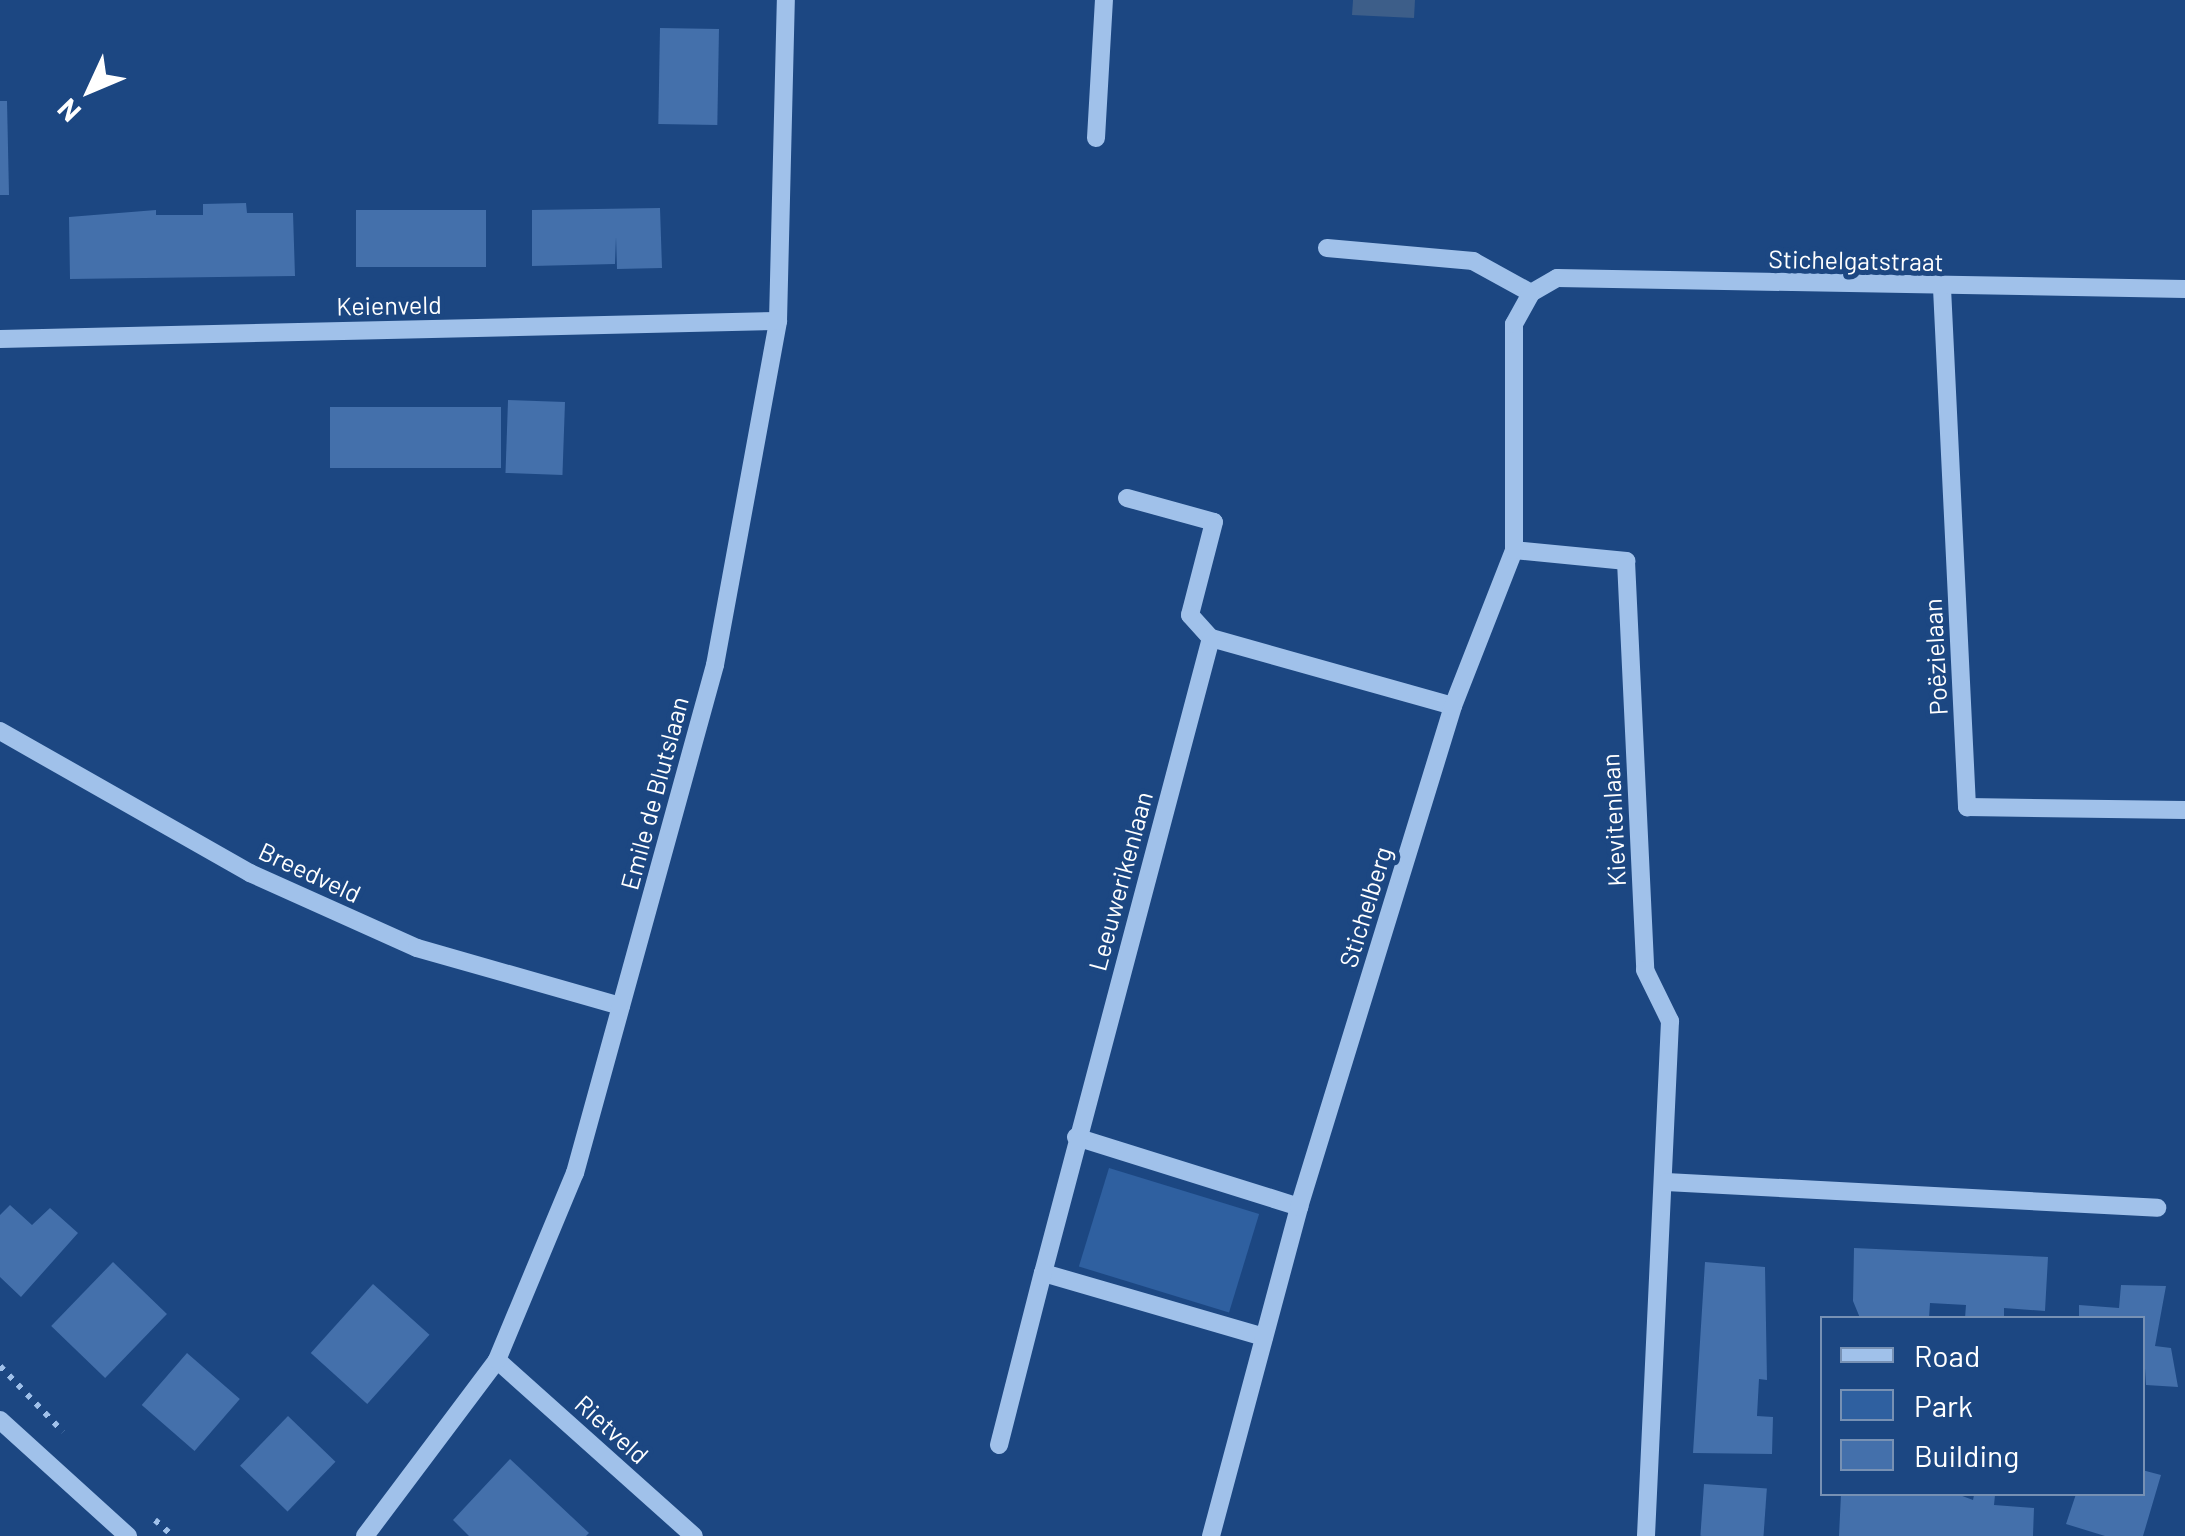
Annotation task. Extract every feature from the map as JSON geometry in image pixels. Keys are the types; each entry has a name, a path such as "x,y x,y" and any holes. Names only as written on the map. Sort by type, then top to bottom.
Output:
{"street":[{"name":"Emile de Blutslaan","path":"365,1536 497,1360 575,1172 716,665 778,320 786,0"},
{"path":"1096,138 1104,0"},
{"path":"1327,248 1473,261 1531,293"},
{"name":"Stichelgatstraat","path":"1531,293 1557,278 2185,290"},
{"name":"Poëzielaan","path":"1942,288 1967,807 2185,810"},
{"name":"Stichelberg","path":"1211,1536 1299,1207 1453,706 1514,550 1514,324 1531,293"},
{"name":"Keienveld","path":"0,339 778,320"},
{"path":"1127,498 1214,522 1190,615 1212,638 1453,706"},
{"name":"Kievitenlaan","path":"1514,550 1626,562 1644,970 1670,1021 1666,1182 1646,1536"},
{"name":"Leeuwerikenlaan","path":"999,1445 1076,1136 1212,638"},
{"name":"Breedveld","path":"0,730 250,873 417,948 622,1006"},
{"path":"1076,1136 1299,1207"},
{"path":"1666,1182 2157,1208"},
{"path":"1043,1273 1264,1337"},
{"name":"Rietveld","path":"497,1360 694,1536"},
{"path":"0,1420 128,1536"}],"green space":[{"path":"1109,1168 1259,1214 1229,1312 1079,1266"}],"shaded area":[{"path":"1353,0 1415,0 1414,18 1352,15"}],"building":[{"path":"660,28 719,29 717,125 658,124"},
{"path":"0,101 7,101 9,195 0,195"},
{"path":"246,203 247,213 293,213 295,276 70,279 69,217 156,210 156,215 203,215 203,204"},
{"path":"660,208 662,268 617,269 616,237 615,264 532,266 532,210"},
{"path":"356,210 486,210 486,267 356,267"},
{"path":"508,400 565,402 562,475 505,473"},
{"path":"330,407 501,407 501,468 330,468"},
{"path":"10,1205 32,1225 50,1208 78,1233 21,1297 0,1277 0,1215"},
{"path":"1854,1248 2048,1257 2045,1311 2004,1308 2004,1316 1965,1316 1966,1305 1930,1303 1929,1316 1859,1316 1853,1301"},
{"path":"113,1262 167,1314 105,1378 51,1326"},
{"path":"1705,1262 1765,1267 1767,1380 1759,1379 1757,1416 1773,1417 1772,1454 1693,1453"},
{"path":"373,1284 429,1335 367,1404 311,1353"},
{"path":"2121,1285 2166,1286 2155,1346 2171,1348 2178,1387 2146,1385 2145,1316 2079,1316 2079,1305 2119,1308"},
{"path":"187,1353 240,1399 195,1451 142,1405"},
{"path":"288,1416 335,1462 288,1511 240,1466"},
{"path":"510,1459 589,1533 469,1536 453,1520"},
{"path":"2145,1471 2161,1475 2143,1536 2105,1536 2066,1524 2075,1496 2145,1496"},
{"path":"1704,1484 1767,1488 1764,1536 1700,1536"},
{"path":"1841,1496 1962,1496 1973,1500 1974,1496 1995,1496 1994,1505 2034,1508 2033,1536 1839,1536"}]}
